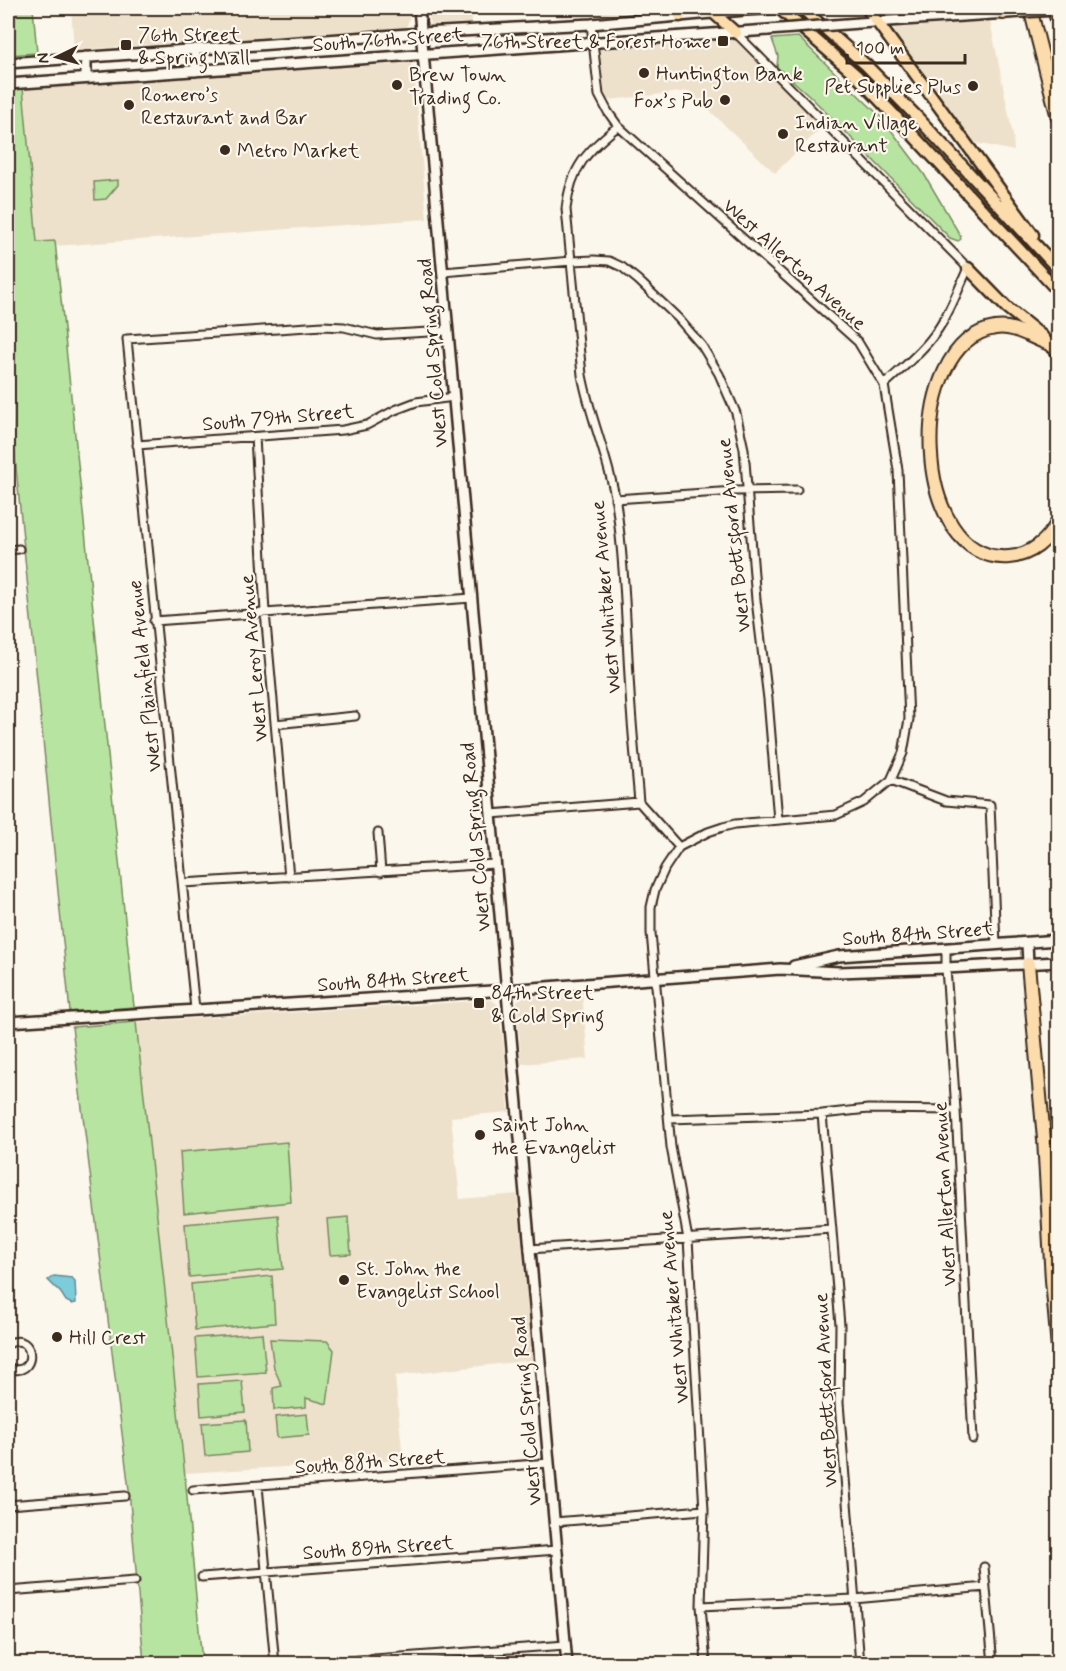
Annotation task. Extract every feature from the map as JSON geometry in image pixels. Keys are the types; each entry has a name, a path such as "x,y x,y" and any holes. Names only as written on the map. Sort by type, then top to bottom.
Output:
{"highway":[{"path":"990,8 1004,13"},
{"path":"1030,8 1059,118"},
{"path":"1054,8 1059,24"},
{"path":"1047,343 1024,332 1002,328 984,332 966,343 949,363 937,390 931,427 931,456 938,493 948,519 961,538 980,551 988,555 1003,557 1027,552 1041,544 1059,521"},
{"path":"1028,964 1044,1139 1052,1280 1059,1348"}],"main road":[{"path":"779,8 856,75 1057,290"},
{"path":"802,8 866,65 911,110 1053,263"},
{"path":"867,8 1053,263"},
{"path":"711,10 736,33"},
{"path":"968,268 1007,308 1059,352"}],"street":[{"name":"West Cold Spring Road","path":"419,8 567,1664"},
{"name":"South 76th Street","path":"8,63 422,33 591,24 682,12 779,8"},
{"name":"South 76th Street","path":"8,84 1059,10"},
{"name":"West Allerton Avenue","path":"591,24 599,95 618,126 858,342 884,385 898,470 909,719 903,753 891,780"},
{"path":"484,30 486,50"},
{"path":"736,33 968,268 952,304 934,335 884,385"},
{"path":"195,49 196,70"},
{"path":"86,57 86,78"},
{"name":"West Whitaker Avenue","path":"618,126 585,156 568,190 566,209 584,384 615,500 624,566 630,696 639,802"},
{"name":"West Bottsford Avenue","path":"443,272 572,261 609,261 622,267 638,280 678,318 702,346 719,374 735,413 744,449 756,600 768,699 778,820"},
{"name":"West Plainfield Avenue","path":"195,1010 127,339 323,326 344,327 376,335 447,331"},
{"name":"South 79th Street","path":"137,445 344,430 367,425 416,402 454,398"},
{"name":"West Leroy Avenue","path":"255,437 265,612 289,877"},
{"path":"615,500 735,491 797,490"},
{"path":"8,550 19,549"},
{"path":"154,621 472,598"},
{"path":"275,724 355,716"},
{"path":"491,814 639,802 679,848 708,832 735,824 836,815 864,802 891,780 946,801 990,805 996,945"},
{"path":"378,833 381,872"},
{"name":"West Whitaker Avenue","path":"679,848 655,890 651,907 651,933 671,1147 688,1239 705,1510 701,1606 706,1664"},
{"path":"183,883 495,864"},
{"name":"South 84th Street","path":"780,969 839,956 1059,940"},
{"path":"1027,943 1028,964"},
{"name":"West Allerton Avenue","path":"946,948 972,1439"},
{"name":"South 84th Street","path":"8,1022 507,990 780,969 839,972 1059,962"},
{"path":"669,1119 822,1114 868,1109 956,1110"},
{"name":"West Bottsford Avenue","path":"822,1114 840,1325 839,1403 860,1664"},
{"path":"529,1249 832,1229"},
{"path":"8,1344 15,1341 24,1344 30,1351 30,1356 27,1364 20,1370 8,1367"},
{"name":"South 88th Street","path":"193,1490 549,1463"},
{"path":"258,1486 275,1664"},
{"path":"8,1505 125,1496"},
{"path":"554,1522 705,1510"},
{"name":"South 89th Street","path":"202,1577 557,1550"},
{"path":"984,1567 993,1664"},
{"path":"8,1591 135,1581"},
{"path":"701,1606 854,1599 986,1587"},
{"path":"306,1664 566,1645"}],"shaded area":[{"path":"71,8 409,8 410,16 407,26 403,28 74,50"},
{"path":"428,8 471,8 472,23 430,25"},
{"path":"555,8 675,8 556,17"},
{"path":"990,21 1013,135 1014,151 971,142 893,33 894,29 898,28"},
{"path":"736,33 826,123 775,173 689,91 601,101 593,43"},
{"path":"410,63 414,69 427,219 55,246 54,241 37,242 23,88"},
{"path":"582,993 588,1059 521,1064 517,1001 525,997"},
{"name":"St. John the Evangelist School","path":"492,1000 498,1005 509,1112 451,1117 460,1199 517,1194 533,1360 395,1376 403,1460 185,1473 136,1022"}],"green space":[{"path":"8,8 33,8 37,53 8,55"},
{"path":"798,37 882,118 924,174 961,239 958,241 950,238 810,96 777,67 778,56 772,39"},
{"path":"23,88 37,242 55,241 134,1007 70,1012 8,387 8,89"},
{"path":"118,180 118,185 106,199 95,200 94,182"},
{"path":"136,1022 186,1486 202,1663 144,1663 129,1490 72,1027"},
{"path":"287,1142 291,1202 184,1213 180,1152"},
{"path":"278,1215 283,1269 189,1277 185,1224"},
{"path":"348,1217 351,1254 330,1255 327,1219"},
{"path":"272,1276 275,1323 195,1330 191,1284"},
{"path":"262,1333 266,1372 198,1377 195,1338"},
{"path":"270,1339 327,1341 334,1350 327,1404 306,1398 306,1407 274,1410 273,1388 282,1386 274,1368"},
{"path":"242,1381 245,1412 201,1416 199,1384"},
{"path":"307,1414 309,1435 277,1438 275,1417"},
{"path":"246,1420 248,1452 205,1456 202,1423"}],"water":[{"path":"54,1276 72,1278 75,1281 76,1303 66,1301 48,1280"}],"place":[{"name":"76th Street & Forest Home","path":"723,41"},
{"name":"76th Street & Spring Mall","path":"126,45"},
{"name":"Huntington Bank","path":"644,73"},
{"name":"Brew Town Trading Co.","path":"397,85"},
{"name":"Pet Supplies Plus","path":"973,86"},
{"name":"Fox’s Pub","path":"725,100"},
{"name":"Romero’s Restaurant and Bar","path":"129,105"},
{"name":"Indian Village Restaurant","path":"783,134"},
{"name":"Metro Market","path":"225,150"},
{"name":"84th Street & Cold Spring","path":"479,1003"},
{"name":"Saint John the Evangelist","path":"480,1135"},
{"name":"St. John the Evangelist School","path":"344,1280"},
{"name":"Hill Crest","path":"57,1337"}]}
